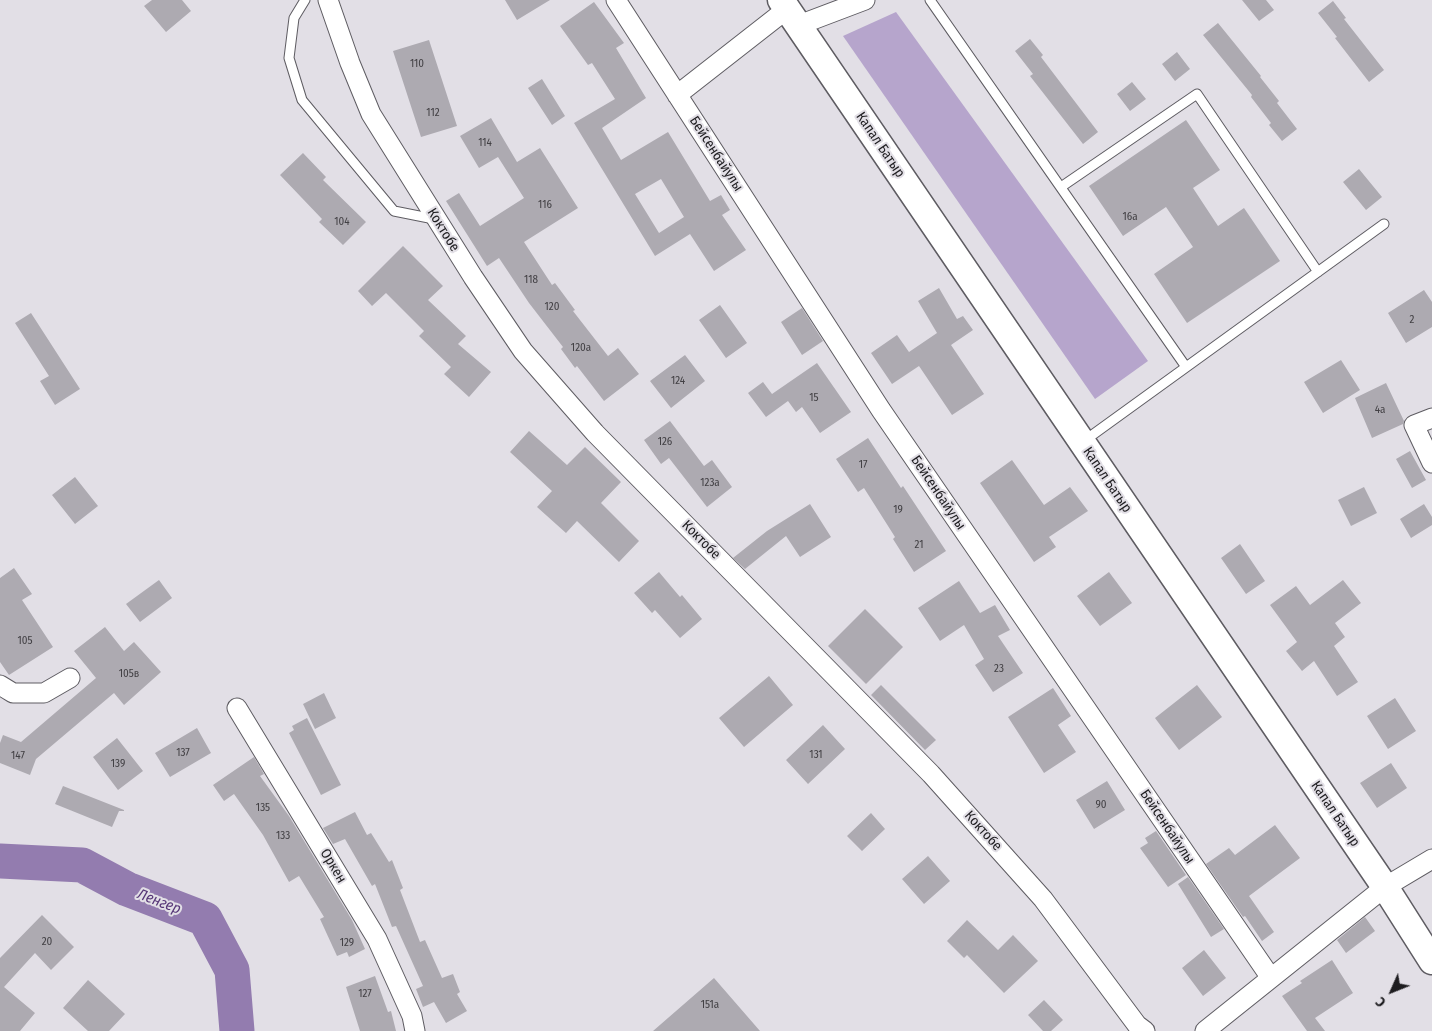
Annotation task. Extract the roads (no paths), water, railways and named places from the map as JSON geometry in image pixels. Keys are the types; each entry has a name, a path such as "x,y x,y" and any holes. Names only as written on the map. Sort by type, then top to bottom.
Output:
{"main road":[{"name":"Капал Батыр","path":"789,11 1385,887 1432,960"}],"street":[{"name":"Коктобе","path":"328,0 350,63 371,114 523,351 595,433 931,774 1043,899 1137,1025 1145,1031"},
{"name":"Бейсенбайулы","path":"616,0 881,410 1271,978"},
{"path":"677,95 789,11 864,0"},
{"path":"1432,418 1414,425 1432,463"},
{"path":"0,685 13,693 44,693 70,678"},
{"name":"Оркен","path":"237,708 377,939 412,1016 415,1031"},
{"path":"1205,1031 1385,887 1432,859"}],"lane":[{"path":"305,0 294,18 289,58 302,100 394,211 437,219"},
{"path":"930,0 1186,367"},
{"path":"1061,187 1197,94 1318,272"},
{"path":"1082,442 1384,224"}],"waterway":[{"name":"Ленгер","path":"0,861 82,865 127,889 205,919 232,970 237,1031"}]}
